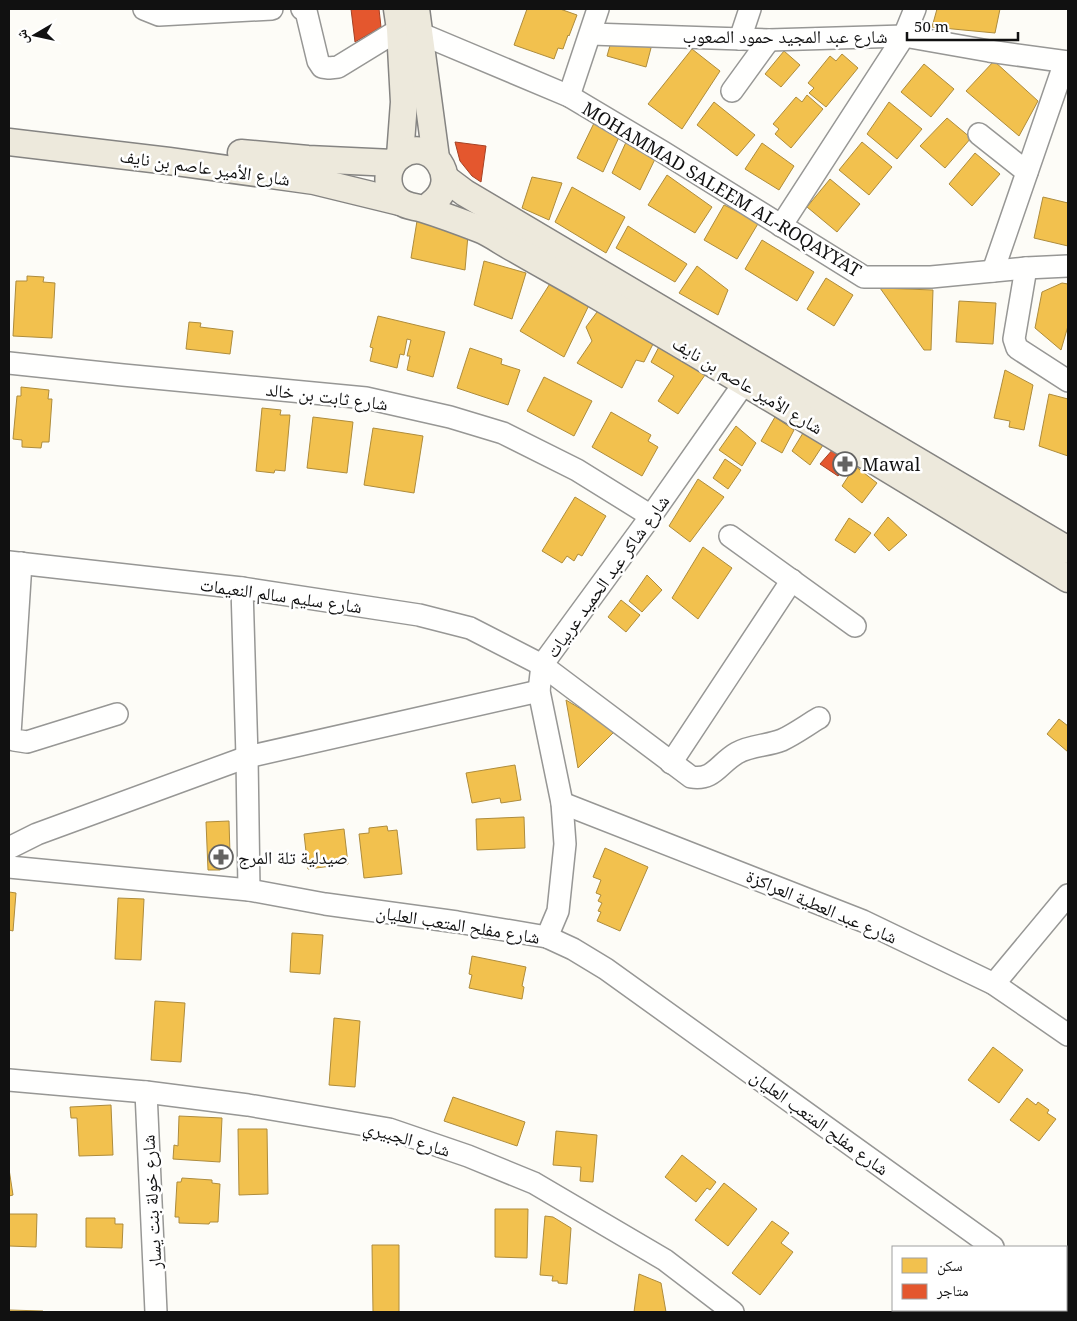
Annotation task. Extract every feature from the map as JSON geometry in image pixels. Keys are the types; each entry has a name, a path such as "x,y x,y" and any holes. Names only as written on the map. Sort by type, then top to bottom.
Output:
{"main road":[{"path":"408,20 445,184 440,195 417,204 395,198 389,187 388,175 396,160 404,102 408,20"},
{"name":"شارع الأمير عاصم بن نايف","path":"9,125 274,157 396,160"},
{"name":"شارع الأمير عاصم بن نايف","path":"9,142 169,161 304,180 417,204 482,230 745,382 1068,579"},
{"path":"396,160 409,152 418,150 428,153 440,168"},
{"name":"شارع الأمير عاصم بن نايف","path":"440,168 465,193 1068,550"}],"street":[{"path":"144,9 159,15 272,9"},
{"path":"302,9 306,12 318,61 322,67 329,68 338,67 408,20"},
{"path":"569,96 598,9"},
{"path":"740,39 750,9"},
{"path":"781,226 904,36 915,9"},
{"name":"MOHAMMAD SALEEM AL-ROQAYYAT","path":"408,20 569,96 864,277 931,277 1068,266"},
{"name":"شارع عبد المجيد حمود الصعوب","path":"590,34 769,40 904,36 1067,62"},
{"path":"732,91 769,40"},
{"path":"993,271 1067,62"},
{"path":"979,134 1027,172"},
{"path":"1026,268 1014,343 1017,348 1068,381"},
{"name":"شارع ثابت بن خالد","path":"9,362 366,398 450,417 502,432 577,470 651,516"},
{"name":"شارع شاكر عبد الحميد عربيات","path":"546,937 558,911 564,844 562,803 540,691 542,665 651,516 745,382"},
{"path":"730,536 856,626"},
{"path":"15,562 10,734 14,740 27,742 117,714"},
{"name":"شارع سليم سالم النعيمات","path":"15,562 242,588 419,615 470,628 542,665 690,776 705,777 712,774 728,758 738,752 783,739 819,718"},
{"path":"671,763 792,580"},
{"path":"242,588 249,890"},
{"path":"9,848 37,834 247,757 540,691"},
{"name":"شارع عبد العطية العراكزة","path":"562,803 838,910 994,984 1068,1035"},
{"name":"شارع مفلح المتعب العليان","path":"9,866 249,890 326,904 457,922 546,937 573,949 606,970 989,1246"},
{"path":"994,984 1068,895"},
{"name":"شارع الجبيري","path":"9,1080 146,1092 248,1105 389,1130 468,1156 534,1182 665,1260 733,1312"},
{"name":"شارع خولة بنت يسار","path":"146,1092 156,1312"}],"building: سكن":[{"path":"527,9 560,9 577,15 563,49 558,48 554,59 514,45"},
{"path":"937,9 1000,9 995,33 932,27"},
{"path":"623,40 651,48 646,67 607,56 611,42"},
{"path":"692,49 720,71 682,129 648,104"},
{"path":"784,51 800,65 781,87 765,74"},
{"path":"842,54 858,68 826,107 809,93 814,88 808,83 830,56 836,61"},
{"path":"994,61 1038,101 1019,136 966,91"},
{"path":"924,64 954,89 931,117 901,92"},
{"path":"807,95 823,109 791,148 775,134 779,129 773,124 796,97 802,102"},
{"path":"714,102 755,135 737,156 697,125"},
{"path":"889,102 922,129 897,159 867,134"},
{"path":"947,118 971,138 945,168 920,146"},
{"path":"595,121 620,135 603,172 577,158"},
{"path":"627,140 656,157 640,190 612,173"},
{"path":"862,142 892,167 869,195 839,170"},
{"path":"762,143 794,166 779,190 745,169"},
{"path":"975,153 1000,174 972,206 949,184"},
{"path":"667,175 712,207 695,233 648,205"},
{"path":"532,177 562,183 549,220 522,208"},
{"path":"830,179 860,204 837,232 807,207"},
{"path":"572,187 625,217 606,253 555,222"},
{"path":"1043,197 1068,203 1068,246 1034,238"},
{"path":"724,205 759,222 737,259 704,240"},
{"path":"417,221 468,235 465,270 411,258"},
{"path":"628,226 687,264 675,282 616,248"},
{"path":"762,240 814,272 797,301 745,269"},
{"path":"484,261 526,273 512,319 474,305"},
{"path":"697,266 728,290 718,315 679,293"},
{"path":"27,276 44,277 43,282 55,283 52,338 13,336 16,281 27,281"},
{"path":"826,278 853,295 834,326 807,309"},
{"path":"551,282 590,303 564,357 520,331"},
{"path":"1062,283 1068,284 1068,326 1061,350 1035,328 1042,292"},
{"path":"880,288 933,290 931,350 924,350"},
{"path":"959,301 996,303 993,344 956,342"},
{"path":"600,308 654,342 644,362 636,360 622,388 577,363 592,341 586,327"},
{"path":"378,316 445,332 433,377 407,370 410,356 407,356 411,340 407,339 404,355 400,354 397,368 370,361 373,348 370,347"},
{"path":"189,322 201,323 200,327 233,331 230,354 186,349"},
{"path":"662,341 703,364 705,375 678,414 658,401 674,376 651,362"},
{"path":"470,348 502,359 501,364 520,370 508,405 457,388"},
{"path":"1005,370 1033,385 1024,430 1009,427 1010,421 994,418"},
{"path":"544,377 592,401 574,436 527,411"},
{"path":"21,387 49,390 48,399 52,399 49,442 42,442 41,448 22,447 22,440 13,439 17,396 21,396"},
{"path":"1049,394 1068,399 1068,456 1039,446"},
{"path":"262,408 281,410 280,415 290,415 285,471 275,470 274,473 256,471"},
{"path":"611,412 651,435 648,441 658,447 642,476 592,447"},
{"path":"313,417 353,422 347,473 307,468"},
{"path":"775,417 794,430 782,453 761,441"},
{"path":"736,426 756,443 742,466 719,450"},
{"path":"373,428 423,436 414,493 364,485"},
{"path":"803,433 823,445 810,465 792,451"},
{"path":"725,459 741,470 728,489 713,478"},
{"path":"855,466 877,483 862,503 842,486"},
{"path":"698,479 724,497 690,542 669,526"},
{"path":"575,497 606,516 582,556 578,554 574,561 567,556 562,563 542,551"},
{"path":"888,517 907,535 889,551 874,535"},
{"path":"849,518 871,533 855,553 835,540"},
{"path":"703,547 732,568 698,619 672,598"},
{"path":"647,575 662,590 642,612 629,601"},
{"path":"621,600 640,615 626,632 608,617"},
{"path":"566,700 616,730 578,768"},
{"path":"1059,719 1068,726 1068,752 1047,734"},
{"path":"515,765 521,800 501,803 500,798 472,803 466,773"},
{"path":"524,817 525,848 477,850 476,819"},
{"path":"229,821 230,854 228,864 220,870 208,870 206,822"},
{"path":"387,826 388,831 397,830 402,874 364,878 359,834 369,833 369,828"},
{"path":"344,829 348,864 308,869 304,834"},
{"path":"605,848 648,867 620,931 597,921 601,912 598,911 602,903 598,901 601,895 596,893 601,880 593,877"},
{"path":"9,892 16,893 13,931 9,930"},
{"path":"118,898 144,899 141,960 115,959"},
{"path":"292,933 323,935 320,974 290,972"},
{"path":"472,956 526,967 522,986 524,987 522,999 469,988 472,975 469,974"},
{"path":"155,1001 185,1003 181,1062 151,1060"},
{"path":"334,1018 360,1021 355,1087 329,1085"},
{"path":"993,1047 1023,1070 999,1103 968,1080"},
{"path":"453,1097 525,1122 517,1146 444,1121"},
{"path":"1027,1098 1036,1105 1038,1102 1049,1110 1047,1113 1056,1119 1039,1141 1010,1120"},
{"path":"111,1105 113,1155 79,1156 77,1118 71,1118 70,1107"},
{"path":"179,1116 222,1118 220,1162 173,1159 174,1145 178,1146"},
{"path":"238,1129 267,1129 268,1194 239,1195"},
{"path":"556,1131 597,1135 593,1182 580,1181 581,1167 553,1165"},
{"path":"682,1155 716,1182 710,1190 707,1188 696,1202 665,1177"},
{"path":"9,1169 13,1195 9,1196"},
{"path":"182,1178 212,1180 212,1183 220,1184 218,1222 210,1222 209,1224 179,1223 179,1217 175,1217 177,1182 181,1182"},
{"path":"724,1183 757,1209 728,1246 695,1220"},
{"path":"495,1209 528,1209 527,1258 495,1257"},
{"path":"9,1214 37,1214 36,1247 9,1246"},
{"path":"545,1216 553,1217 571,1228 567,1284 552,1281 553,1276 540,1275"},
{"path":"86,1218 115,1218 115,1224 123,1224 122,1248 86,1247"},
{"path":"772,1221 789,1233 781,1243 793,1252 760,1295 732,1273"},
{"path":"372,1245 399,1245 399,1312 373,1312"},
{"path":"639,1274 661,1283 666,1312 634,1312"},
{"path":"9,1310 43,1311 43,1312 9,1312"}],"building: متاجر":[{"path":"351,9 379,9 381,27 355,42"},
{"path":"455,142 486,146 481,182 472,176 460,161"},
{"path":"834,448 851,460 838,476 820,464"}],"place":[{"name":"Mawal","path":"845,464"},
{"name":"صيدلية تلة المرج","path":"221,857"}]}
